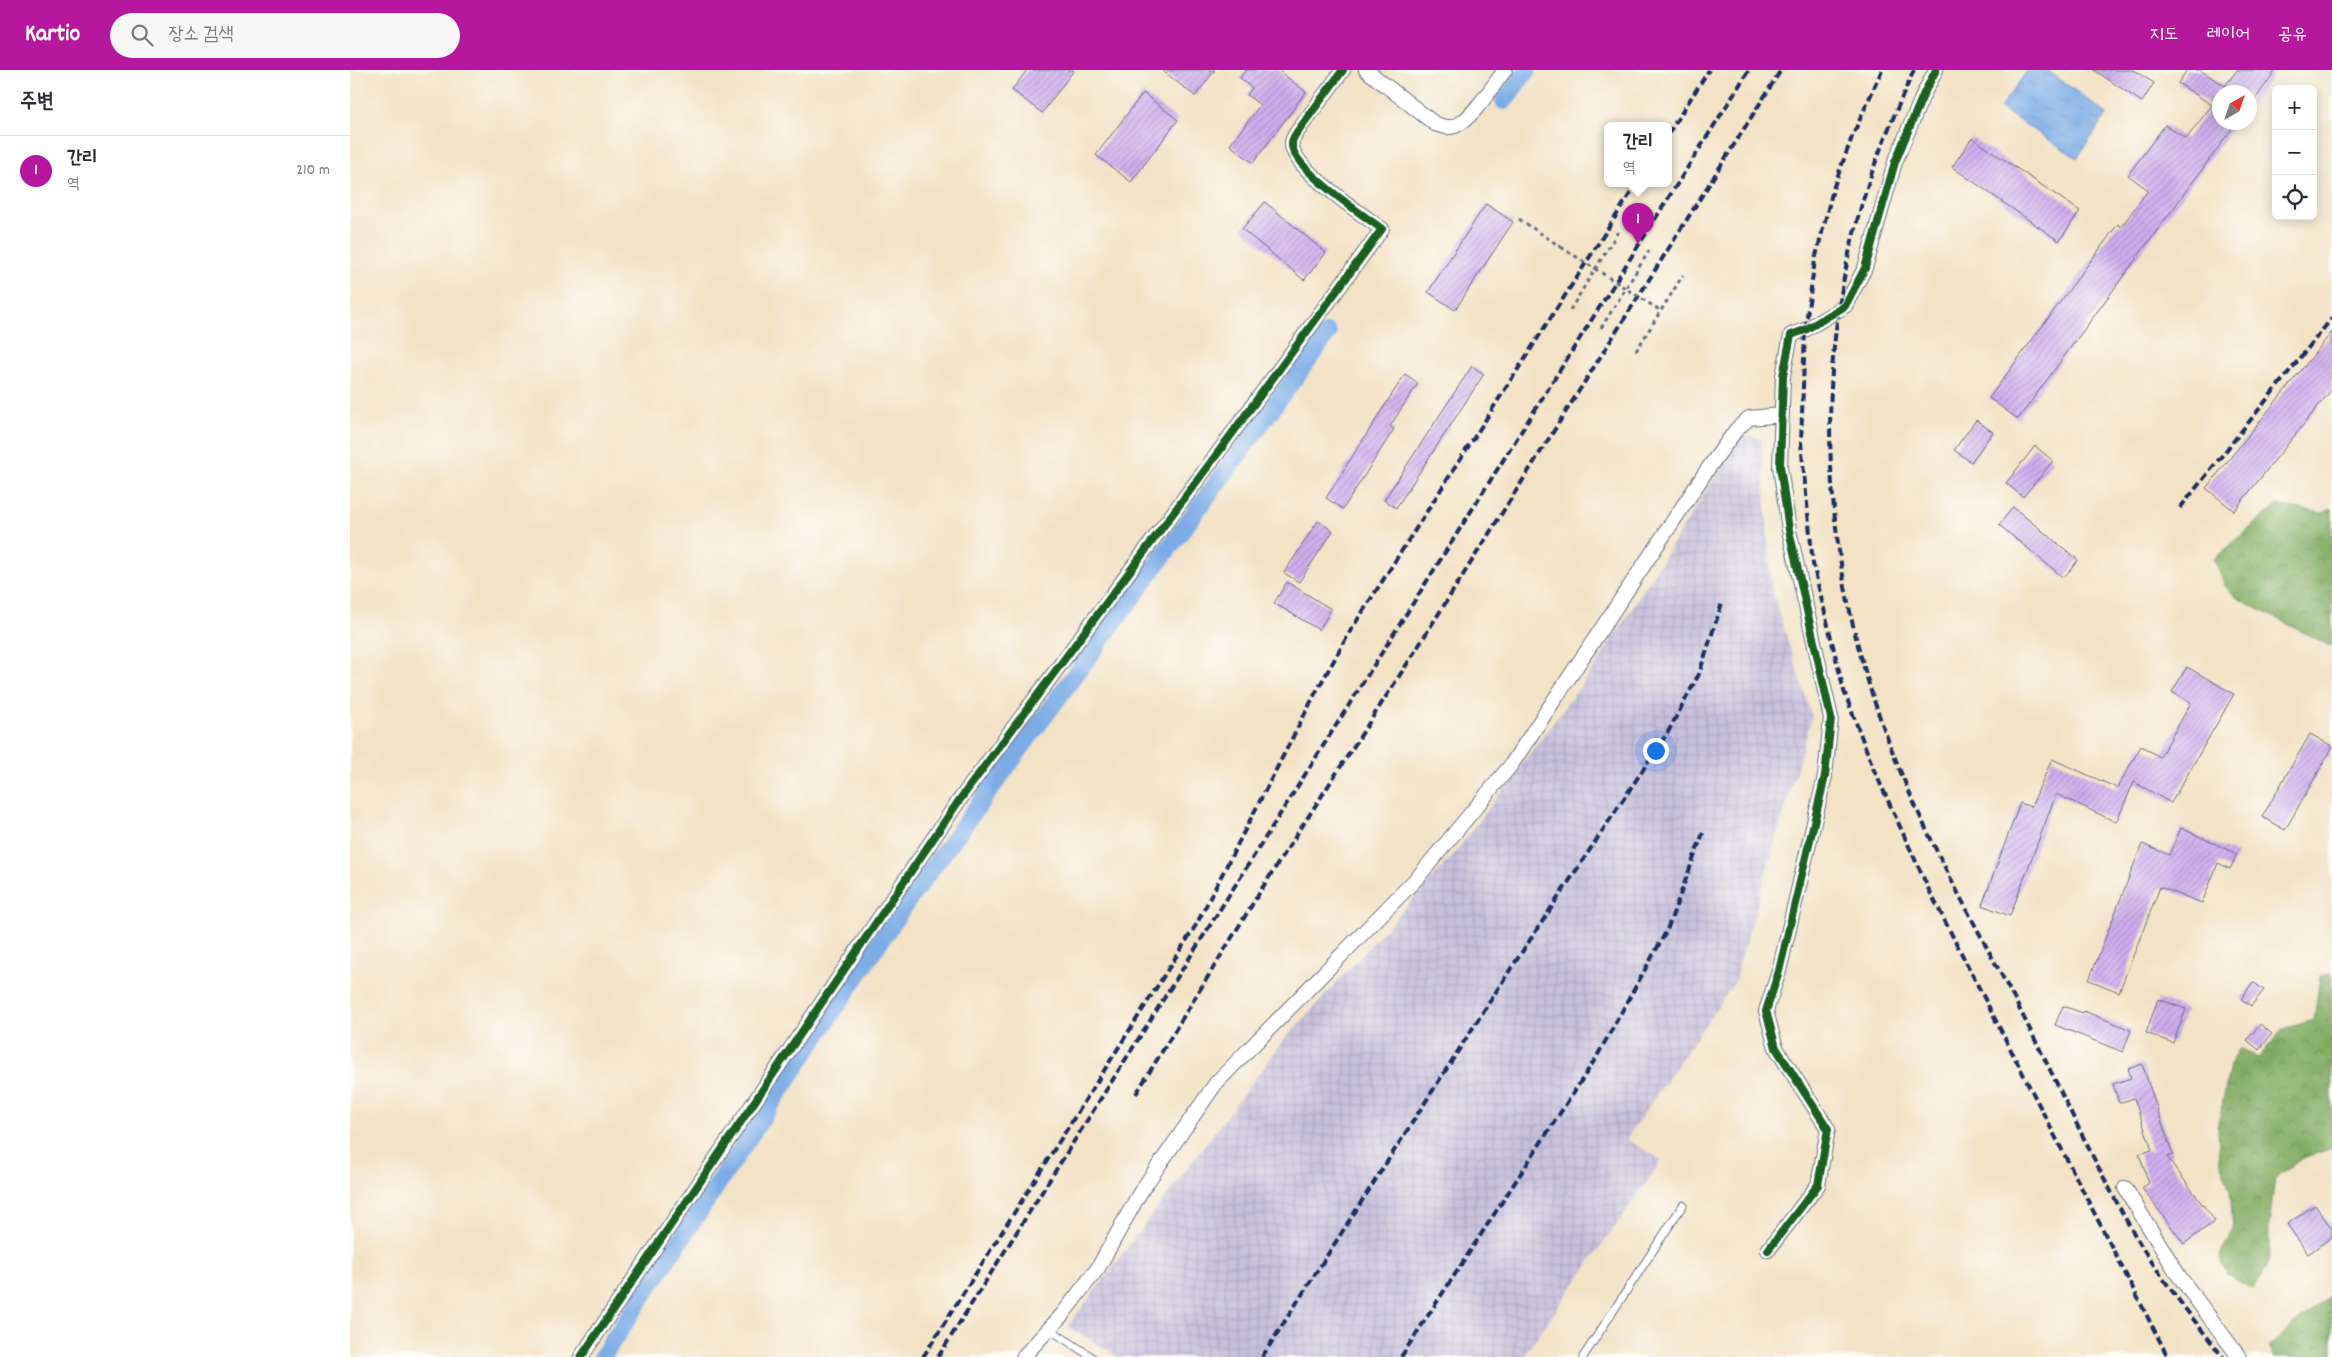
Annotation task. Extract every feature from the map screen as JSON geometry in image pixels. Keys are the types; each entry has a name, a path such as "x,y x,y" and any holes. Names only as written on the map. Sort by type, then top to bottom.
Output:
{"street":[{"path":"581,1357 958,802 1382,229 1305,170 1295,156 1292,142 1297,132 1344,70"},
{"path":"1366,70 1435,124 1447,128 1456,126 1466,119 1505,70"},
{"path":"1768,1250 1818,1185 1828,1129 1776,1048 1766,1011 1779,970 1825,776 1831,718 1788,530 1780,466 1783,376 1791,335 1805,330 1845,306 1864,268 1895,162 1924,93 1936,70"},
{"path":"1022,1357 1062,1315 1098,1268 1141,1191 1216,1083 1418,877 1511,764 1707,470 1736,430 1749,418 1782,414"},
{"path":"2125,1188 2180,1276 2239,1357"}],"lane":[{"path":"1583,1357 1683,1205"},
{"path":"1049,1329 1092,1357"}],"path":[{"path":"1519,219 1661,310"},
{"path":"1570,310 1618,232"},
{"path":"1601,328 1649,251"},
{"path":"1636,352 1683,275"}],"shaded area":[{"path":"1741,436 1761,438 1772,591 1812,716 1734,983 1626,1139 1662,1160 1523,1357 1119,1357 1068,1326 1285,1039 1456,852 1594,668"}],"green space":[{"path":"2277,505 2323,513 2332,508 2332,647 2237,598 2225,586 2214,559"},
{"path":"2332,974 2332,1148 2301,1159 2275,1178 2269,1226 2269,1264 2253,1289 2227,1275 2220,1255 2233,1229 2230,1190 2219,1160 2218,1127 2230,1065 2240,1047 2258,1058 2283,1029 2314,1020 2320,976"},
{"path":"2332,1295 2332,1357 2274,1357 2269,1347 2296,1322"}],"water":[{"path":"2028,70 2047,70 2107,114 2077,158 2000,108"}],"building":[{"path":"1027,70 1074,70 1042,113 1012,90"},
{"path":"1162,70 1215,70 1195,96"},
{"path":"1246,70 1278,70 1306,92 1253,163 1230,145 1260,105 1247,95 1252,88 1240,78"},
{"path":"2094,70 2133,70 2154,83 2142,102"},
{"path":"2187,70 2200,70 2223,85 2212,85 2212,105 2178,83"},
{"path":"2237,70 2276,70 2257,96 2257,85 2226,85"},
{"path":"1143,93 1178,120 1131,182 1096,155"},
{"path":"2212,105 2212,130 2231,130 2018,419 1989,398 2118,224 2121,227 2148,190 2128,175 2165,125 2186,139"},
{"path":"1972,138 2080,211 2059,241 1952,167"},
{"path":"1265,202 1326,253 1304,280 1242,229"},
{"path":"1486,204 1513,222 1455,310 1428,292"},
{"path":"2332,332 2332,389 2234,511 2206,488"},
{"path":"1472,366 1484,374 1396,508 1384,500"},
{"path":"1405,374 1418,383 1390,426 1394,429 1343,509 1326,498"},
{"path":"1976,420 1993,432 1971,462 1954,450"},
{"path":"2035,446 2053,461 2023,497 2006,483"},
{"path":"2013,507 2078,560 2064,578 1999,525"},
{"path":"1318,521 1333,531 1299,582 1284,573"},
{"path":"1287,582 1331,609 1319,630 1274,603"},
{"path":"2187,667 2234,694 2171,803 2134,782 2116,822 2056,794 2010,916 1982,905 2020,803 2031,807 2052,759 2117,788 2141,746 2160,757 2191,703 2172,692"},
{"path":"2310,734 2332,746 2332,748 2285,830 2262,817"},
{"path":"2181,828 2237,854 2230,869 2218,863 2202,903 2160,887 2119,992 2089,980 2142,844 2169,855"},
{"path":"2253,982 2264,990 2251,1006 2241,999"},
{"path":"2158,999 2186,1009 2173,1043 2146,1033"},
{"path":"2063,1006 2083,1013 2084,1011 2131,1030 2123,1052 2055,1025"},
{"path":"2260,1024 2272,1034 2259,1050 2247,1040"},
{"path":"2142,1064 2173,1155 2167,1157 2215,1221 2184,1244 2142,1188 2149,1183 2139,1154 2152,1150 2134,1098 2119,1103 2113,1084 2131,1078 2128,1069"},
{"path":"2315,1205 2332,1229 2332,1237 2308,1254 2287,1224"}],"waterway":[{"path":"1504,101 1527,70"},
{"path":"602,1357 901,910 1328,333"}],"railway":[{"path":"1672,128 1709,70"},
{"path":"938,1357 1749,70"},
{"path":"1136,1094 1266,882 1407,664 1781,70"},
{"path":"1882,70 1852,137 1833,189 1815,260 1805,330 1801,443 1813,564 1844,691 1874,770 1929,890 2168,1357"},
{"path":"1914,70 1881,147 1865,194 1847,261 1836,328 1831,397 1831,467 1837,536 1848,604 1865,671 1887,737 1916,808 1933,843 2133,1232 2187,1312 2223,1357"},
{"path":"923,1357 1196,925 1315,694 1351,630 1634,187"},
{"path":"2180,508 2332,318"},
{"path":"1262,1357 1508,973 1668,732 1699,674 1722,603"},
{"path":"1401,1357 1596,1058 1667,930 1703,833"}],"cycle path":[{"path":"581,1357 958,802 1382,229 1344,202 1314,177 1294,153 1292,140 1343,70"},
{"path":"1768,1250 1818,1185 1828,1129 1776,1048 1766,1011 1779,971 1825,776 1831,718 1789,530 1780,466 1783,376 1791,335 1805,330 1845,306 1865,268 1895,162 1924,93 1936,70"}],"place":[{"name":"간리","path":"1638,244"}]}
